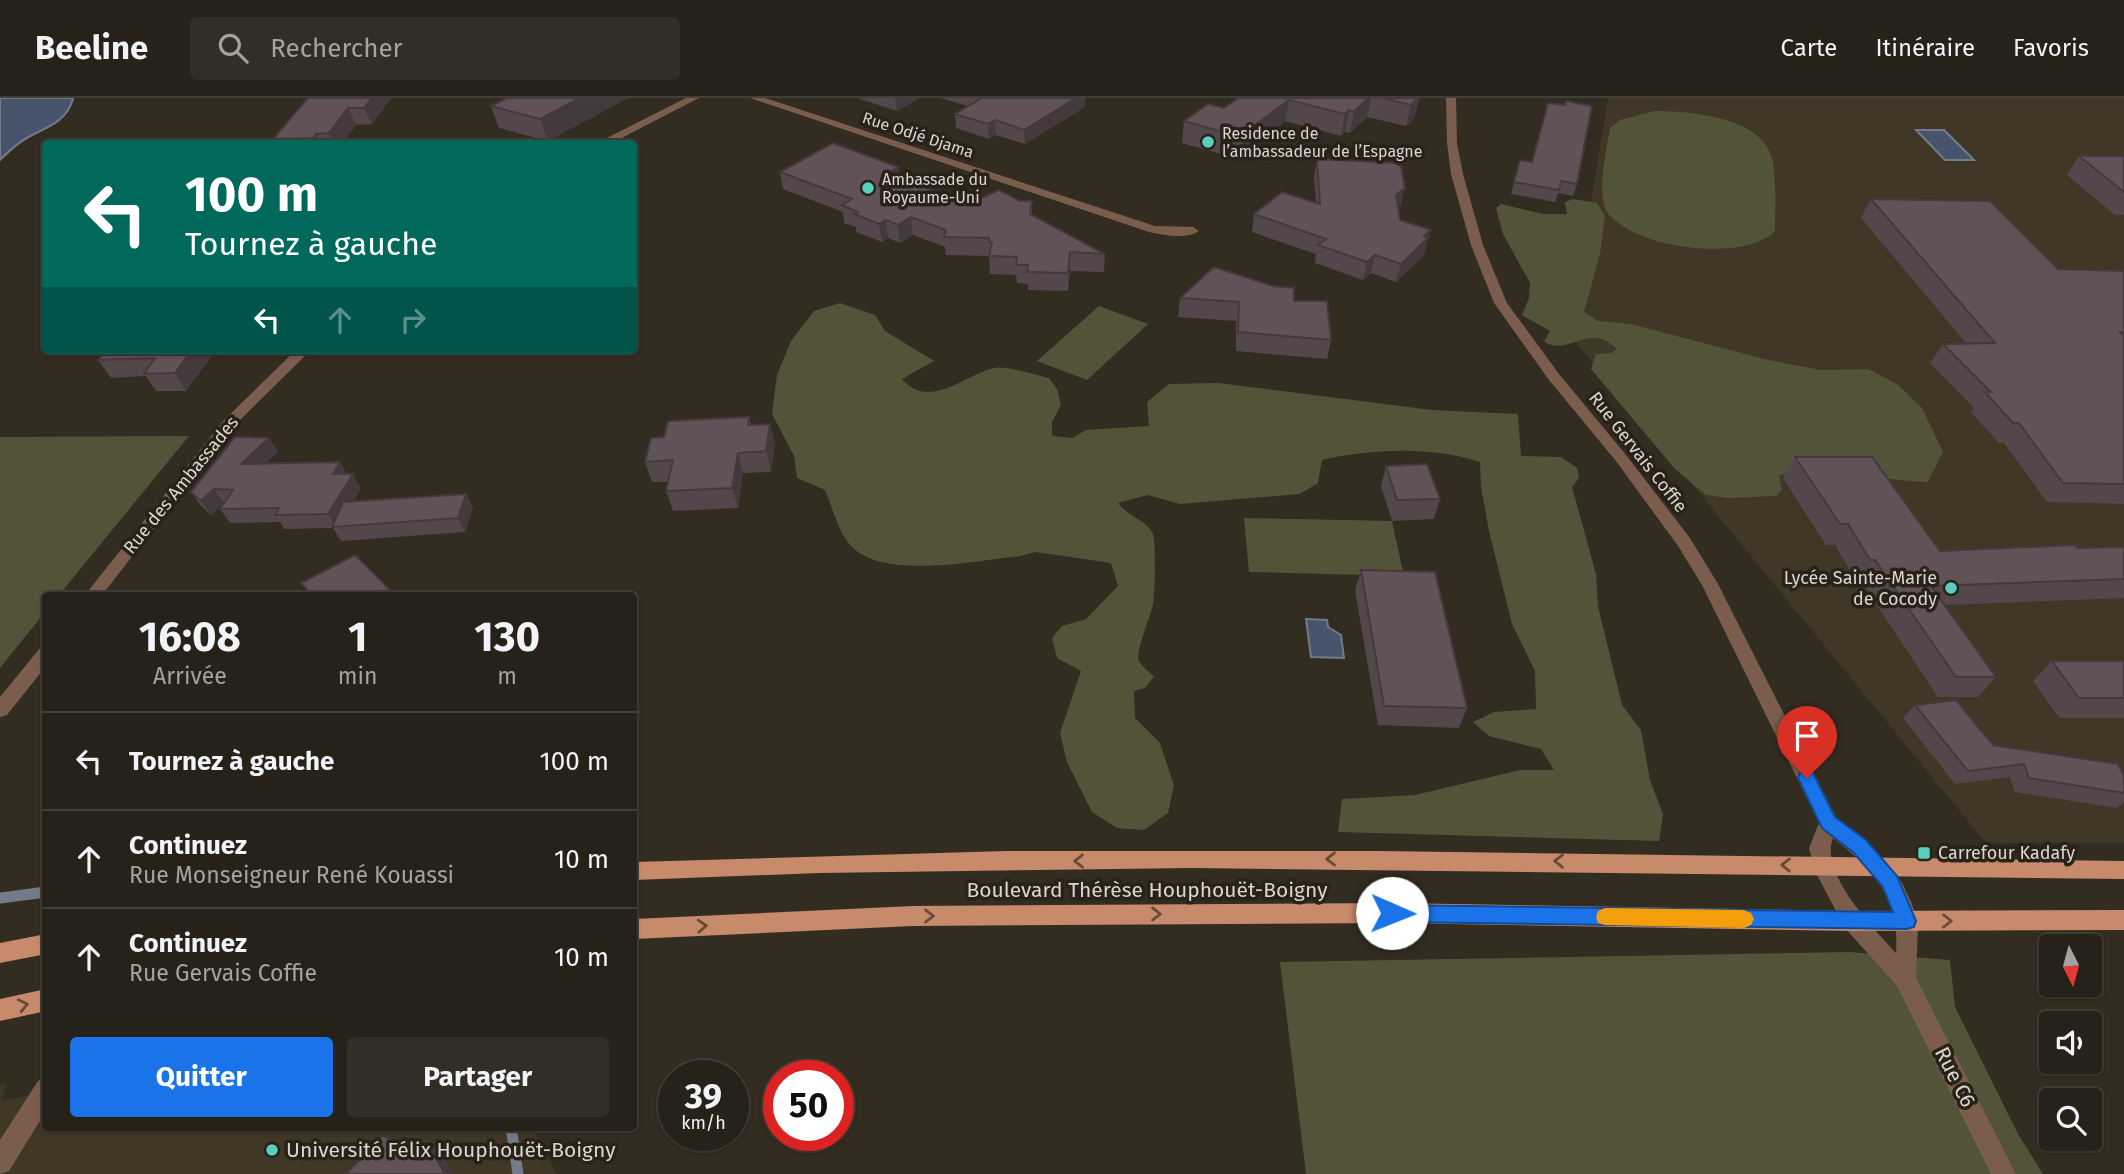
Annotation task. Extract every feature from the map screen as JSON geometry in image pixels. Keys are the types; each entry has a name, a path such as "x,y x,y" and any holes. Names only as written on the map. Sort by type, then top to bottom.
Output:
{"main road":[{"name":"Boulevard Thérèse Houphouët-Boigny","path":"637,871 905,863 1361,858 2124,870"},
{"name":"Boulevard Thérèse Houphouët-Boigny","path":"637,929 926,916 1392,913 1853,921 2124,920"},
{"path":"0,953 42,945"},
{"path":"0,1010 42,1001"}],"street":[{"path":"608,140 694,98"},
{"name":"Rue Odjé Djama","path":"755,98 1153,229 1193,231"},
{"name":"Rue Gervais Coffie","path":"1451,98 1452,143 1457,174 1477,245 1501,303 1554,377 1621,458 1684,542 1710,583 1829,822"},
{"name":"Rue des Ambassades","path":"95,592 228,424 300,354"},
{"path":"0,710 42,658"},
{"path":"1822,865 1819,848 1829,822 1860,846 1880,868 1890,882 1907,921"},
{"name":"Rue C6","path":"1822,865 1853,921 1905,979 2004,1174"},
{"name":"Rue C6","path":"1905,979 1907,921"},
{"path":"0,1162 42,1095"}],"shaded area":[{"name":"Lycée Sainte-Marie de Cocody","path":"1608,98 2124,98 2124,843 1986,843 1569,334"},
{"name":"Université Félix Houphouët-Boigny","path":"6,1083 2,1101 42,1093 42,1131 533,1131 557,1174 0,1174 0,1085"}],"green space":[{"path":"1654,111 1685,112 1720,118 1752,132 1764,142 1771,155 1774,171 1775,231 1760,241 1740,247 1716,249 1664,243 1620,225 1607,212 1602,195 1610,128 1620,120"},
{"path":"1573,199 1597,203 1605,216 1600,254 1584,312 1598,321 1631,324 1764,359 1820,370 1868,369 1897,384 1922,408 1943,452 1928,482 1834,472 1797,472 1779,475 1782,490 1776,496 1728,498 1706,495 1675,469 1591,369 1596,354 1611,353 1617,349 1607,341 1597,338 1562,345 1544,342 1550,331 1522,315 1529,298 1530,283 1503,234 1496,208 1501,204 1543,214 1567,214 1565,202"},
{"path":"840,303 875,315 885,331 934,361 902,379 913,388 924,392 948,388 999,367 1049,378 1057,389 1061,405 1052,422 1052,436 1072,438 1086,430 1149,426 1147,402 1169,384 1218,383 1432,410 1518,414 1521,456 1561,457 1577,468 1579,478 1572,487 1596,574 1598,606 1622,705 1641,730 1650,780 1663,814 1659,841 1338,832 1342,799 1415,795 1520,770 1554,770 1541,749 1489,736 1473,722 1494,712 1536,709 1535,671 1512,624 1489,531 1481,487 1480,462 1421,451 1360,453 1322,460 1318,483 1300,494 1180,504 1148,495 1118,503 1150,529 1154,539 1153,604 1138,656 1140,663 1154,677 1145,688 1134,691 1135,718 1160,743 1174,785 1168,813 1144,830 1117,828 1092,812 1067,762 1060,733 1081,671 1057,658 1052,638 1062,626 1086,619 1118,586 1111,563 1036,552 954,564 903,565 880,562 861,554 847,541 825,490 797,478 794,456 772,414 777,375 791,341 814,311"},
{"path":"1099,306 1148,324 1087,380 1037,361"},
{"path":"189,436 61,592 42,592 42,616 0,668 0,437"},
{"path":"1244,518 1392,521 1404,576 1249,572"},
{"path":"1850,952 1950,960 1955,1007 2018,1134 2043,1174 1306,1174 1280,962"}],"water":[{"path":"0,98 73,99 66,114 20,142 0,160"},
{"path":"1916,130 1944,130 1974,160 1945,160"},
{"path":"1306,619 1327,620 1328,627 1341,635 1344,658 1311,657"}],"building":[{"path":"308,98 372,98 364,108 348,108 329,133 316,134 313,138 273,139"},
{"path":"507,98 580,98 540,119 491,106"},
{"path":"982,98 1076,98 1024,130 995,120 988,124 955,114"},
{"path":"1238,98 1368,98 1354,112 1349,110 1345,114 1289,100 1243,134 1227,130 1223,132 1184,121 1208,104 1224,108"},
{"path":"1383,98 1418,98 1411,105"},
{"path":"1566,101 1592,106 1577,184 1561,181 1559,190 1514,182 1520,160 1532,162 1548,103 1565,105"},
{"path":"833,143 898,167 886,174 970,203 999,190 1020,201 1032,201 1030,214 1105,254 1070,252 1068,273 1027,272 1028,265 1016,265 1017,257 989,256 992,242 989,242 989,238 944,237 946,230 911,217 898,225 886,220 879,224 854,214 858,212 842,205 852,199 780,172"},
{"path":"2079,156 2124,156 2124,192"},
{"path":"1317,159 1395,163 1401,166 1405,188 1396,195 1400,220 1431,230 1424,236 1428,238 1401,264 1375,255 1367,262 1318,245 1326,239 1254,214 1282,192 1320,204"},
{"path":"1871,199 1990,201 2058,269 2124,271 2124,332 2120,332 2124,336 2124,484 2063,483 2019,423 2013,423 1985,392 1991,392 1943,344 1995,343"},
{"path":"1214,267 1273,286 1294,288 1294,301 1327,301 1331,340 1238,332 1239,302 1180,298"},
{"path":"103,354 189,354 175,373 144,374 155,358 98,360"},
{"path":"749,417 748,425 770,424 766,451 738,453 732,488 666,491 673,460 645,462 651,438 664,437 668,421"},
{"path":"235,437 269,438 241,464 340,462 333,474 353,474 328,514 275,515 279,508 220,509 233,490 214,489 201,501 191,492"},
{"path":"1795,457 1872,457 1940,551 2075,545 2077,548 2124,547 2124,579 1931,586 1996,677 1956,677 1875,560 1870,560 1848,524 1840,524"},
{"path":"1427,464 1440,499 1397,500 1386,466"},
{"path":"466,494 458,518 332,527 343,502"},
{"path":"355,555 392,592 309,592 301,583"},
{"path":"1361,570 1435,572 1467,708 1384,706"},
{"path":"2052,661 2124,661 2124,698 2079,698"},
{"path":"1956,700 1993,745 2118,764 2124,776 2124,793 2029,778 2024,764 1968,771 1915,705"},
{"path":"383,1135 408,1151 426,1141 445,1174 346,1174"}],"waterway":[{"path":"0,898 42,893"},
{"path":"512,1131 518,1174"}],"slow traffic":[{"path":"1605,917 1744,919"}],"place":[{"name":"Residence de l’ambassadeur de l’Espagne","path":"1208,142"},
{"name":"Ambassade du Royaume-Uni","path":"868,188"},
{"name":"Lycée Sainte-Marie de Cocody","path":"1951,588"},
{"name":"Carrefour Kadafy","path":"1924,853"},
{"name":"Université Félix Houphouët-Boigny","path":"272,1150"}],"route":[{"path":"1392,913 1907,921 1890,882 1860,846 1829,822 1807,778"}]}
